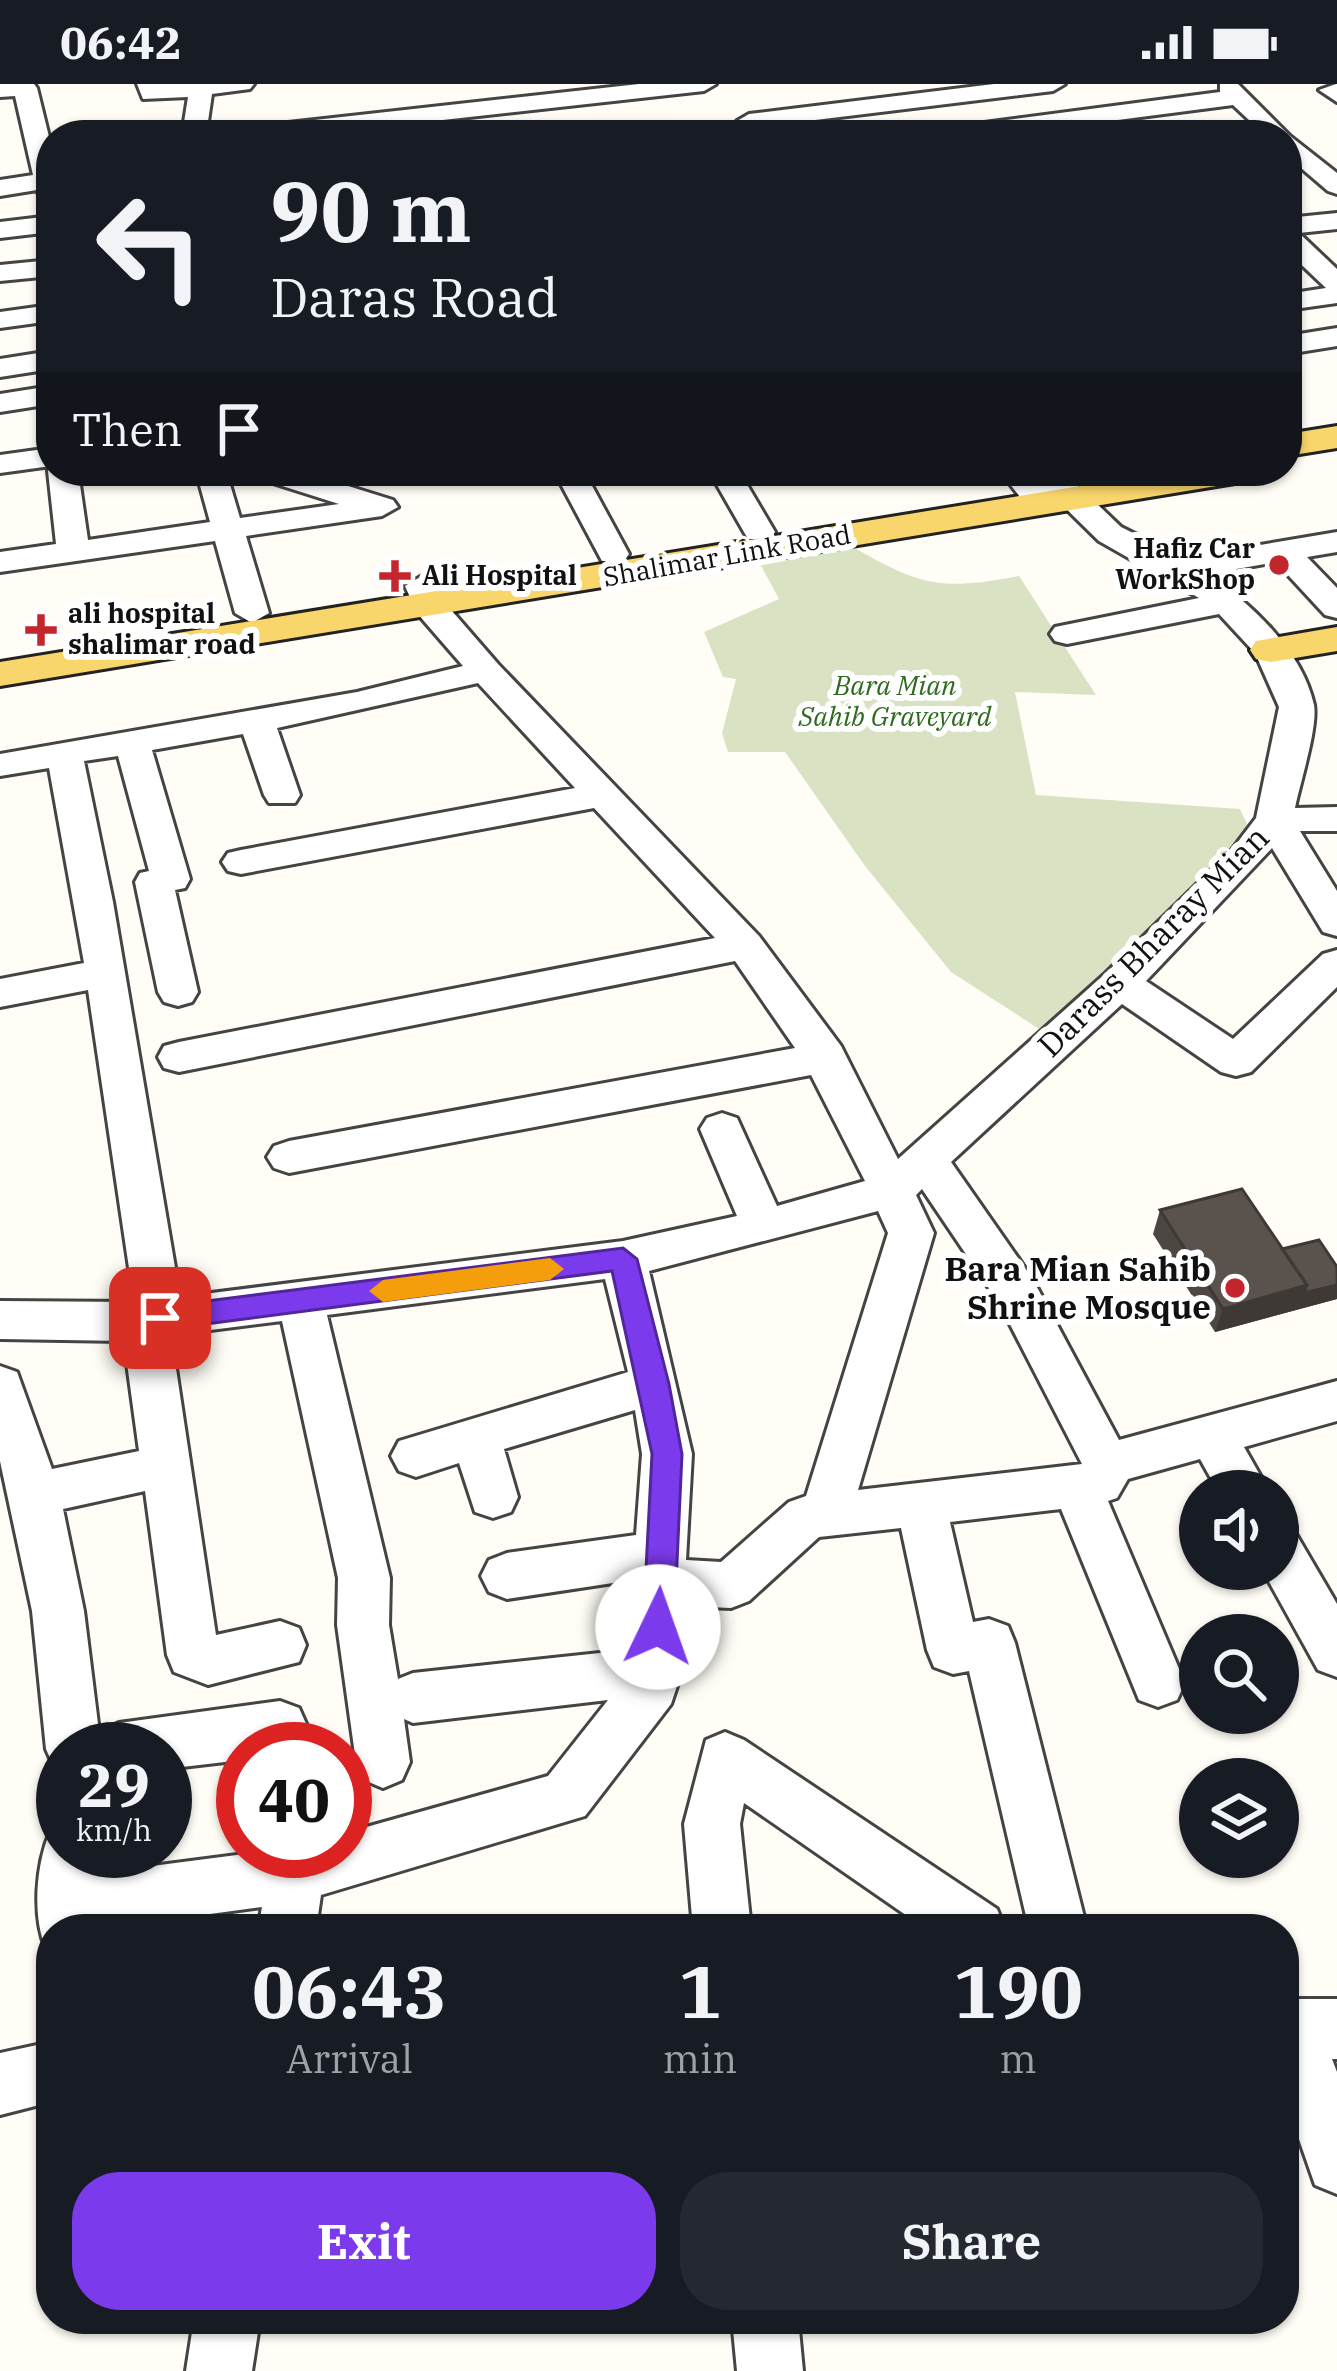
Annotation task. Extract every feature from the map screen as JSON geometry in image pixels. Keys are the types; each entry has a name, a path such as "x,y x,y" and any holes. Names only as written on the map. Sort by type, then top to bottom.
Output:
{"main road":[{"path":"1302,443 1337,437"},
{"path":"1302,462 1337,456"},
{"name":"Shalimar Link Road","path":"0,651 252,613 426,596 614,554 1042,488"},
{"name":"Shalimar Link Road","path":"0,674 1042,488"},
{"path":"1271,650 1337,639"}],"street":[{"path":"147,96 238,84 252,120"},
{"path":"382,120 704,84"},
{"path":"796,84 826,120"},
{"path":"0,90 25,88 33,120 29,149 36,163"},
{"path":"196,120 200,88"},
{"path":"748,120 961,89 1148,109 1234,93 1263,120"},
{"path":"961,89 991,120"},
{"path":"1024,120 1057,102 1111,91 1160,120"},
{"path":"0,123 33,120"},
{"path":"1302,141 1321,140"},
{"path":"1302,156 1337,186"},
{"path":"0,188 36,189"},
{"path":"1302,224 1337,220"},
{"path":"0,230 36,226"},
{"path":"1302,266 1337,284"},
{"path":"0,273 36,269"},
{"path":"1302,300 1337,295"},
{"path":"0,320 36,315"},
{"path":"1302,343 1337,337"},
{"path":"0,368 36,362"},
{"path":"0,403 36,397"},
{"path":"0,464 36,459"},
{"path":"65,486 73,552"},
{"path":"216,486 252,613"},
{"path":"0,562 382,507 315,486"},
{"path":"577,486 614,554"},
{"path":"733,486 759,532"},
{"name":"Darass Bharay Mian","path":"910,1174 1120,983 1244,860 1274,820 1297,707 1271,650 1227,602 1179,569 1110,535 1042,488"},
{"path":"1179,569 1337,542"},
{"path":"1284,551 1337,608"},
{"path":"426,596 486,671 745,946 910,1174 1016,1292 1092,1475 1158,1683"},
{"path":"1067,634 1227,602"},
{"path":"0,765 257,722 486,671"},
{"path":"257,722 281,795"},
{"path":"133,745 171,879 154,882 178,992"},
{"path":"65,755 105,973 193,1655 208,1661 280,1645"},
{"path":"241,862 600,795"},
{"path":"1274,820 1337,819"},
{"path":"1274,820 1337,923"},
{"path":"179,1057 745,946"},
{"path":"1120,983 1236,1061 1337,964"},
{"path":"0,993 105,973"},
{"path":"289,1156 826,1057"},
{"path":"722,1129 764,1227"},
{"path":"1,1309 152,1319 623,1259 764,1227 910,1174"},
{"path":"825,1515 911,1233 910,1174"},
{"path":"68,1895 292,1902 565,1796 652,1687 655,1672 667,1454 655,1384 623,1259"},
{"path":"301,1302 364,1578 363,1625 383,1762"},
{"path":"416,1456 655,1384"},
{"path":"0,1386 36,1492 70,1722"},
{"path":"507,1576 662,1568 731,1585 808,1517 921,1504 1092,1475 1212,1435 1333,1410"},
{"path":"1212,1435 1232,1470"},
{"path":"476,1437 493,1497"},
{"path":"36,1492 166,1466"},
{"path":"921,1504 953,1650 989,1643 1054,1914"},
{"path":"1299,1587 1337,1654"},
{"path":"412,1698 655,1672"},
{"path":"721,1914 712,1824 724,1758 954,1914"},
{"path":"1304,2029 1337,2163"},
{"path":"0,2084 36,2076"},
{"path":"218,2371 224,2334"},
{"path":"766,2334 770,2371"}],"green space":[{"name":"Bara Mian Sahib Graveyard","path":"851,546 931,582 1019,576 1096,695 1015,692 1036,795 1240,809 1247,824 1238,847 1050,1036 951,972 865,866 785,752 728,752 722,733 736,679 723,677 704,632 779,599 760,564"}],"building":[{"name":"Bara Mian Sahib Shrine Mosque","path":"1242,1189 1307,1285 1223,1309 1160,1210"},
{"path":"1319,1240 1337,1267 1337,1285 1304,1293 1307,1285 1282,1249"}],"slow traffic":[{"path":"383,1291 550,1269"}],"place":[{"name":"Hafiz Car WorkShop","path":"1279,565"},
{"name":"Ali Hospital","path":"395,576"},
{"name":"ali hospital shalimar road","path":"41,630"},
{"name":"Bara Mian Sahib Shrine Mosque","path":"1235,1288"}],"route":[{"path":"160,1318 623,1259 655,1384 667,1454 658,1627"}]}
